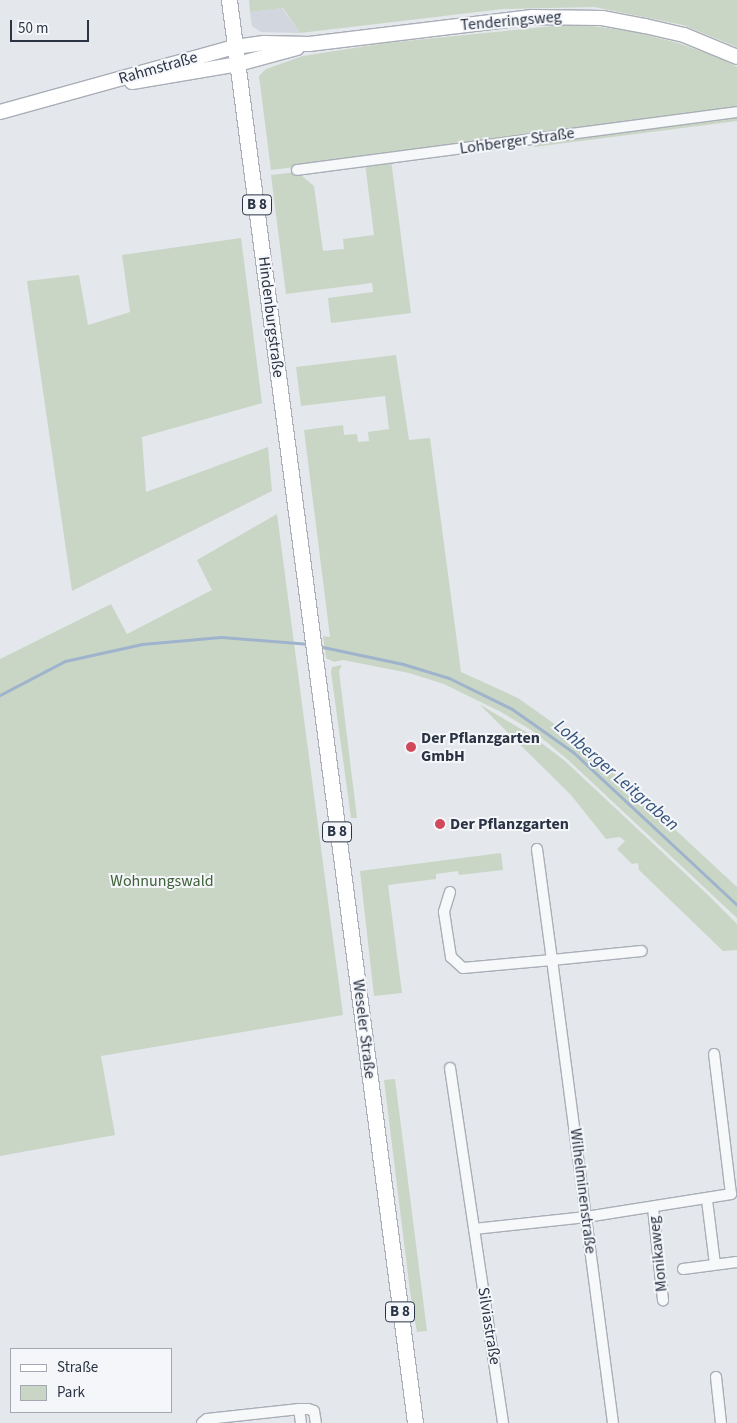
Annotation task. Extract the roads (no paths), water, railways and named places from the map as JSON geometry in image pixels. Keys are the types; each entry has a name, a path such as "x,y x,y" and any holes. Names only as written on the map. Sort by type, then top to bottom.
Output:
{"main road":[{"name":"Hindenburgstraße","path":"229,0 313,635"},
{"name":"Weseler Straße","path":"313,635 314,656 414,1423"}],"street":[{"name":"Tenderingsweg","path":"235,47 264,43 310,44 532,17 564,16 645,26 684,35 737,56"},
{"name":"Tenderingsweg","path":"238,64 310,44"},
{"name":"Rahmstraße","path":"0,112 235,47"},
{"name":"Rahmstraße","path":"81,91 238,64"},
{"name":"Lohberger Straße","path":"297,170 737,112"},
{"name":"Wilhelminenstraße","path":"537,849 612,1423"},
{"path":"450,892 444,912 451,957 463,968 642,951"},
{"name":"Monikaweg","path":"586,1217 708,1200 734,1193 714,1054"},
{"name":"Silviastraße","path":"450,1068 503,1423"},
{"path":"708,1200 715,1264"},
{"name":"Monikaweg","path":"653,1208 663,1300"},
{"path":"474,1229 586,1217"},
{"name":"Monikaweg","path":"683,1269 737,1262"},
{"path":"716,1377 721,1423"},
{"path":"300,1409 301,1423"},
{"path":"202,1423 207,1419 300,1409 314,1411 316,1423"}],"waterway":[{"name":"Lohberger Leitgraben","path":"0,695 65,661 142,644 221,637 310,644"},
{"name":"Lohberger Leitgraben","path":"318,646 403,664 449,678 512,709 573,752 737,905"}],"place":[{"name":"Der Pflanzgarten GmbH","path":"411,747"},
{"name":"Der Pflanzgarten","path":"440,824"}],"park label":[{"name":"Wohnungswald","path":"162,881"}]}
